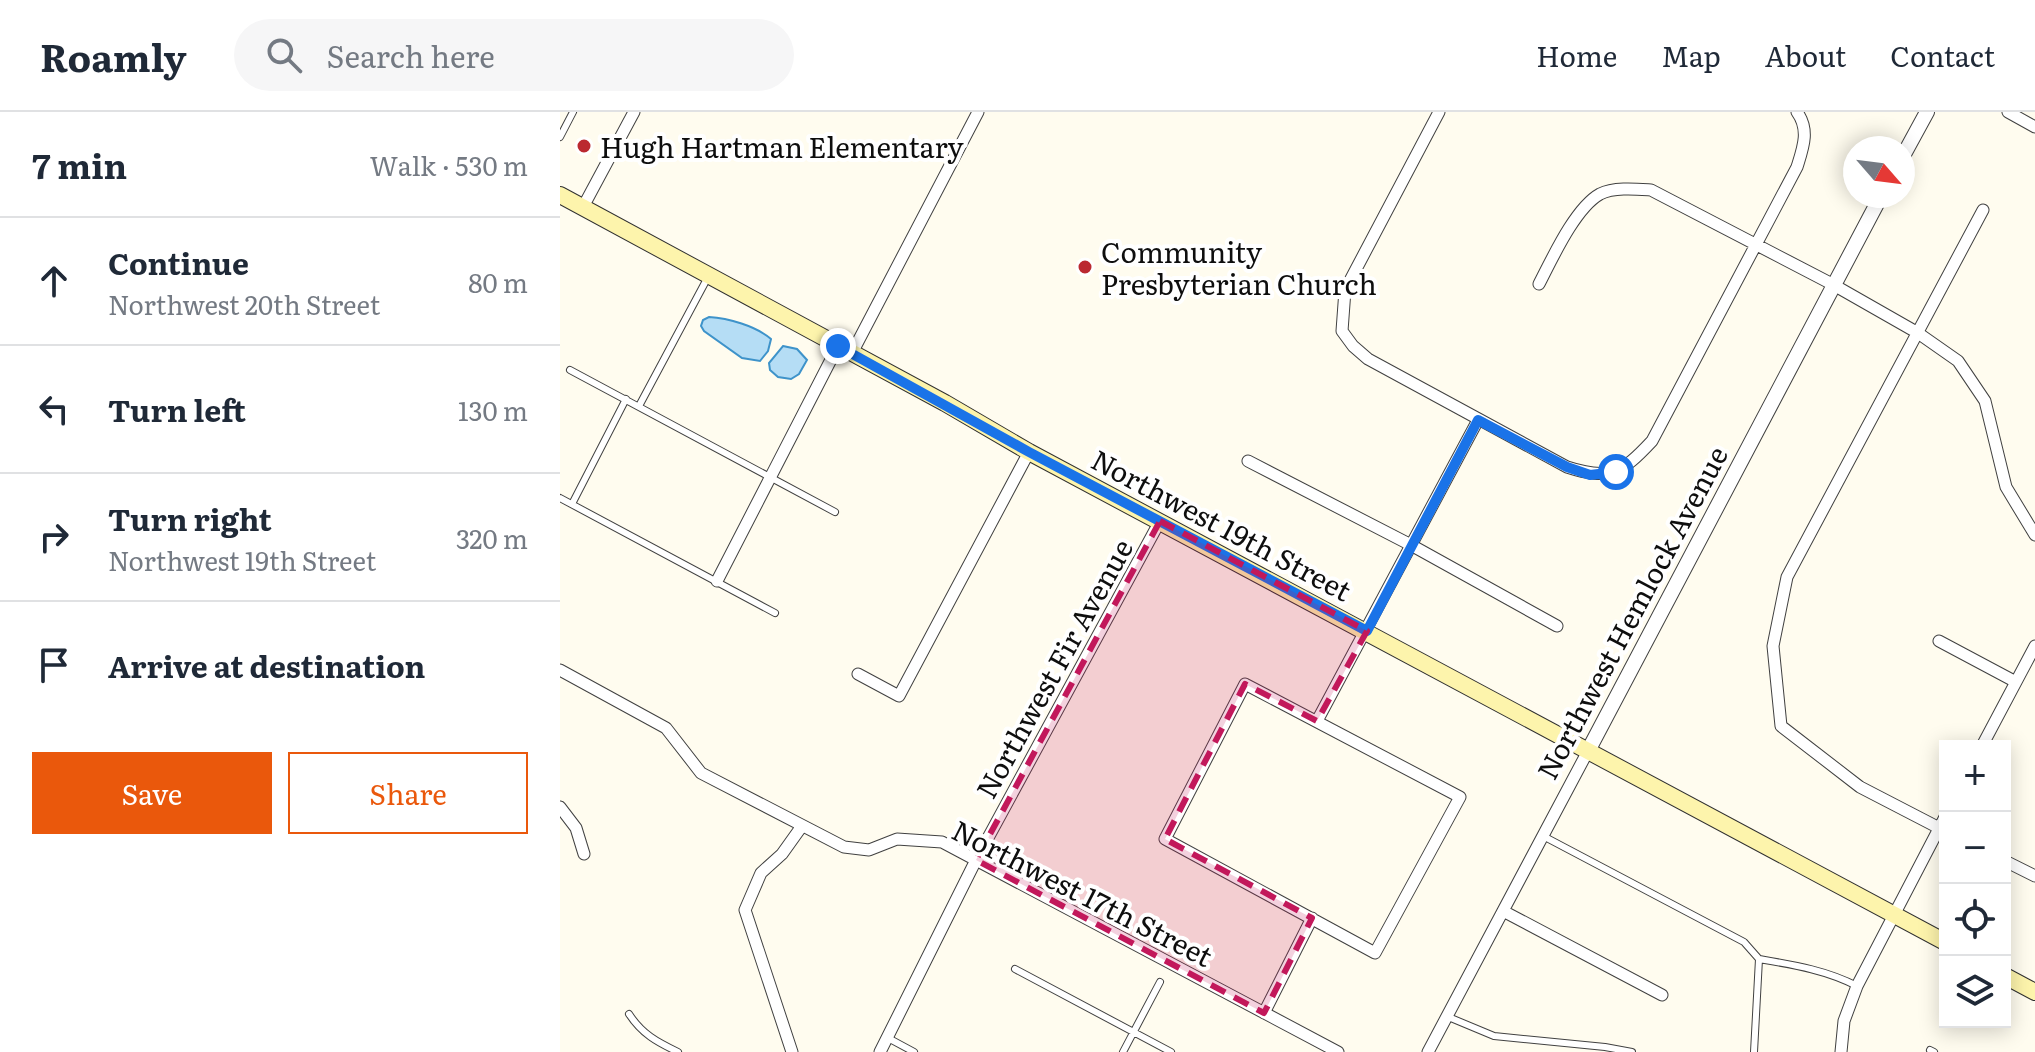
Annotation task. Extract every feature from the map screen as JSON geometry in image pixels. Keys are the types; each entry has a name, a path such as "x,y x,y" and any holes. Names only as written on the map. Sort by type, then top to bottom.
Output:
{"main road":[{"name":"Northwest 19th Street","path":"560,195 1029,452 1939,939"},
{"path":"2011,979 2035,992"}],"street":[{"path":"583,207 634,112"},
{"path":"717,581 772,476 978,112"},
{"path":"1439,112 1345,290 1342,331 1368,359 1567,467 1590,475 1616,472 1635,459 1652,441 1797,167 1806,139 1797,112"},
{"path":"1914,136 1927,112"},
{"path":"2008,112 2035,127"},
{"path":"1539,284 1571,223 1600,194 1630,189 1651,190 1832,284 1918,333 1958,361 1985,401 2006,487 2035,535"},
{"name":"Northwest Hemlock Avenue","path":"1428,1052 1874,208"},
{"path":"1939,828 1860,787 1781,726 1773,646 1787,577 1983,210"},
{"path":"1317,721 1478,420"},
{"path":"858,674 899,696 1029,452"},
{"path":"1248,461 1411,545 1557,626"},
{"name":"Northwest Fir Avenue","path":"880,1052 976,860 1160,521"},
{"path":"1939,641 2016,682"},
{"path":"1985,740 2035,646"},
{"name":"Northwest 17th Street","path":"561,672 666,728 701,773 844,847 869,850 897,839 942,842 1338,1052"},
{"path":"1245,684 1460,797 1375,953 1312,918 1165,839 1245,684"},
{"path":"560,807 576,828 584,854"},
{"path":"792,1052 745,910 761,873 782,854 802,826"},
{"path":"1841,1052 1844,1021 1857,986 1893,914 1939,835"},
{"path":"2011,864 2035,876"},
{"path":"1503,911 1662,995"},
{"path":"1264,1013 1312,918"}],"lane":[{"path":"560,137 573,112"},
{"path":"639,406 708,277"},
{"path":"570,370 835,512"},
{"path":"572,504 626,399"},
{"path":"560,498 775,613"},
{"path":"1543,836 1731,934 1744,942 1759,959 1810,967 1835,974 1857,986"},
{"path":"1754,1052 1759,959"},
{"path":"1015,969 1171,1052"},
{"path":"1123,1052 1160,982"},
{"path":"629,1014 640,1030 678,1052"},
{"path":"1446,1016 1494,1036 1632,1052"},
{"path":"888,1038 914,1052"}],"highlighted area":[{"path":"1160,521 1367,631 1317,721 1245,684 1165,839 1312,918 1264,1013 976,860"}],"water":[{"path":"709,317 758,330 771,339 768,351 760,361 742,358 704,331 701,326 703,320"},
{"path":"783,346 797,349 807,360 799,374 791,379 778,377 770,370 769,363"}],"place":[{"name":"Hugh Hartman Elementary","path":"584,146"},
{"name":"Community Presbyterian Church","path":"1085,267"}],"route":[{"path":"838,346 1029,452 1367,631 1478,420 1567,467 1590,475 1616,472"}]}
